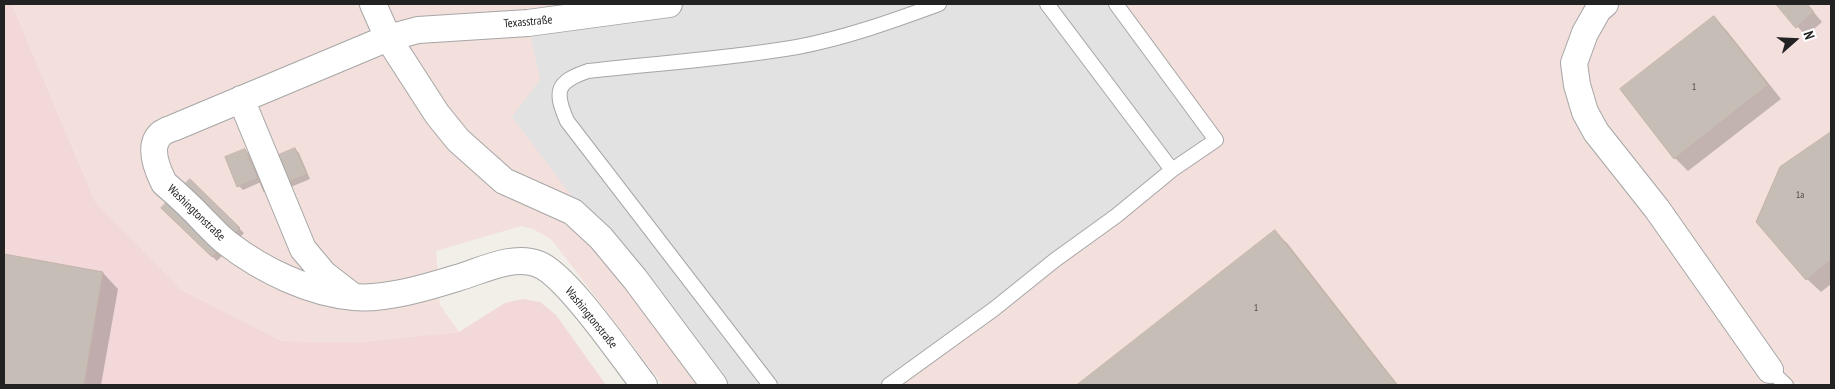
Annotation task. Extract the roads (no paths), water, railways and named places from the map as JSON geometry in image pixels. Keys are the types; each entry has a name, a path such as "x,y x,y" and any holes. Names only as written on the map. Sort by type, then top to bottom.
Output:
{"street":[{"path":"373,4 388,38 437,114 458,140 504,181 572,212 601,238 635,279 714,385"},
{"name":"Texasstraße","path":"388,38 418,30 528,23 669,4"},
{"path":"1602,7 1585,33 1574,64 1577,86 1585,112 1596,132 1657,209 1778,377"},
{"name":"Washingtonstraße","path":"388,38 160,134 154,144 154,153 159,173 164,183 226,242 259,264 290,280 317,290 355,298 394,295 431,286 506,263 522,261 538,264 554,274 592,317 644,385"},
{"path":"241,99 303,249 324,274 355,298"}],"lane":[{"path":"770,385 566,121 560,105 558,92 572,76 588,71 711,59 798,47 880,26 939,4"},
{"path":"1047,4 1172,170"},
{"path":"889,385 994,309 1055,260 1116,216 1172,170 1216,140 1116,4"}]}
